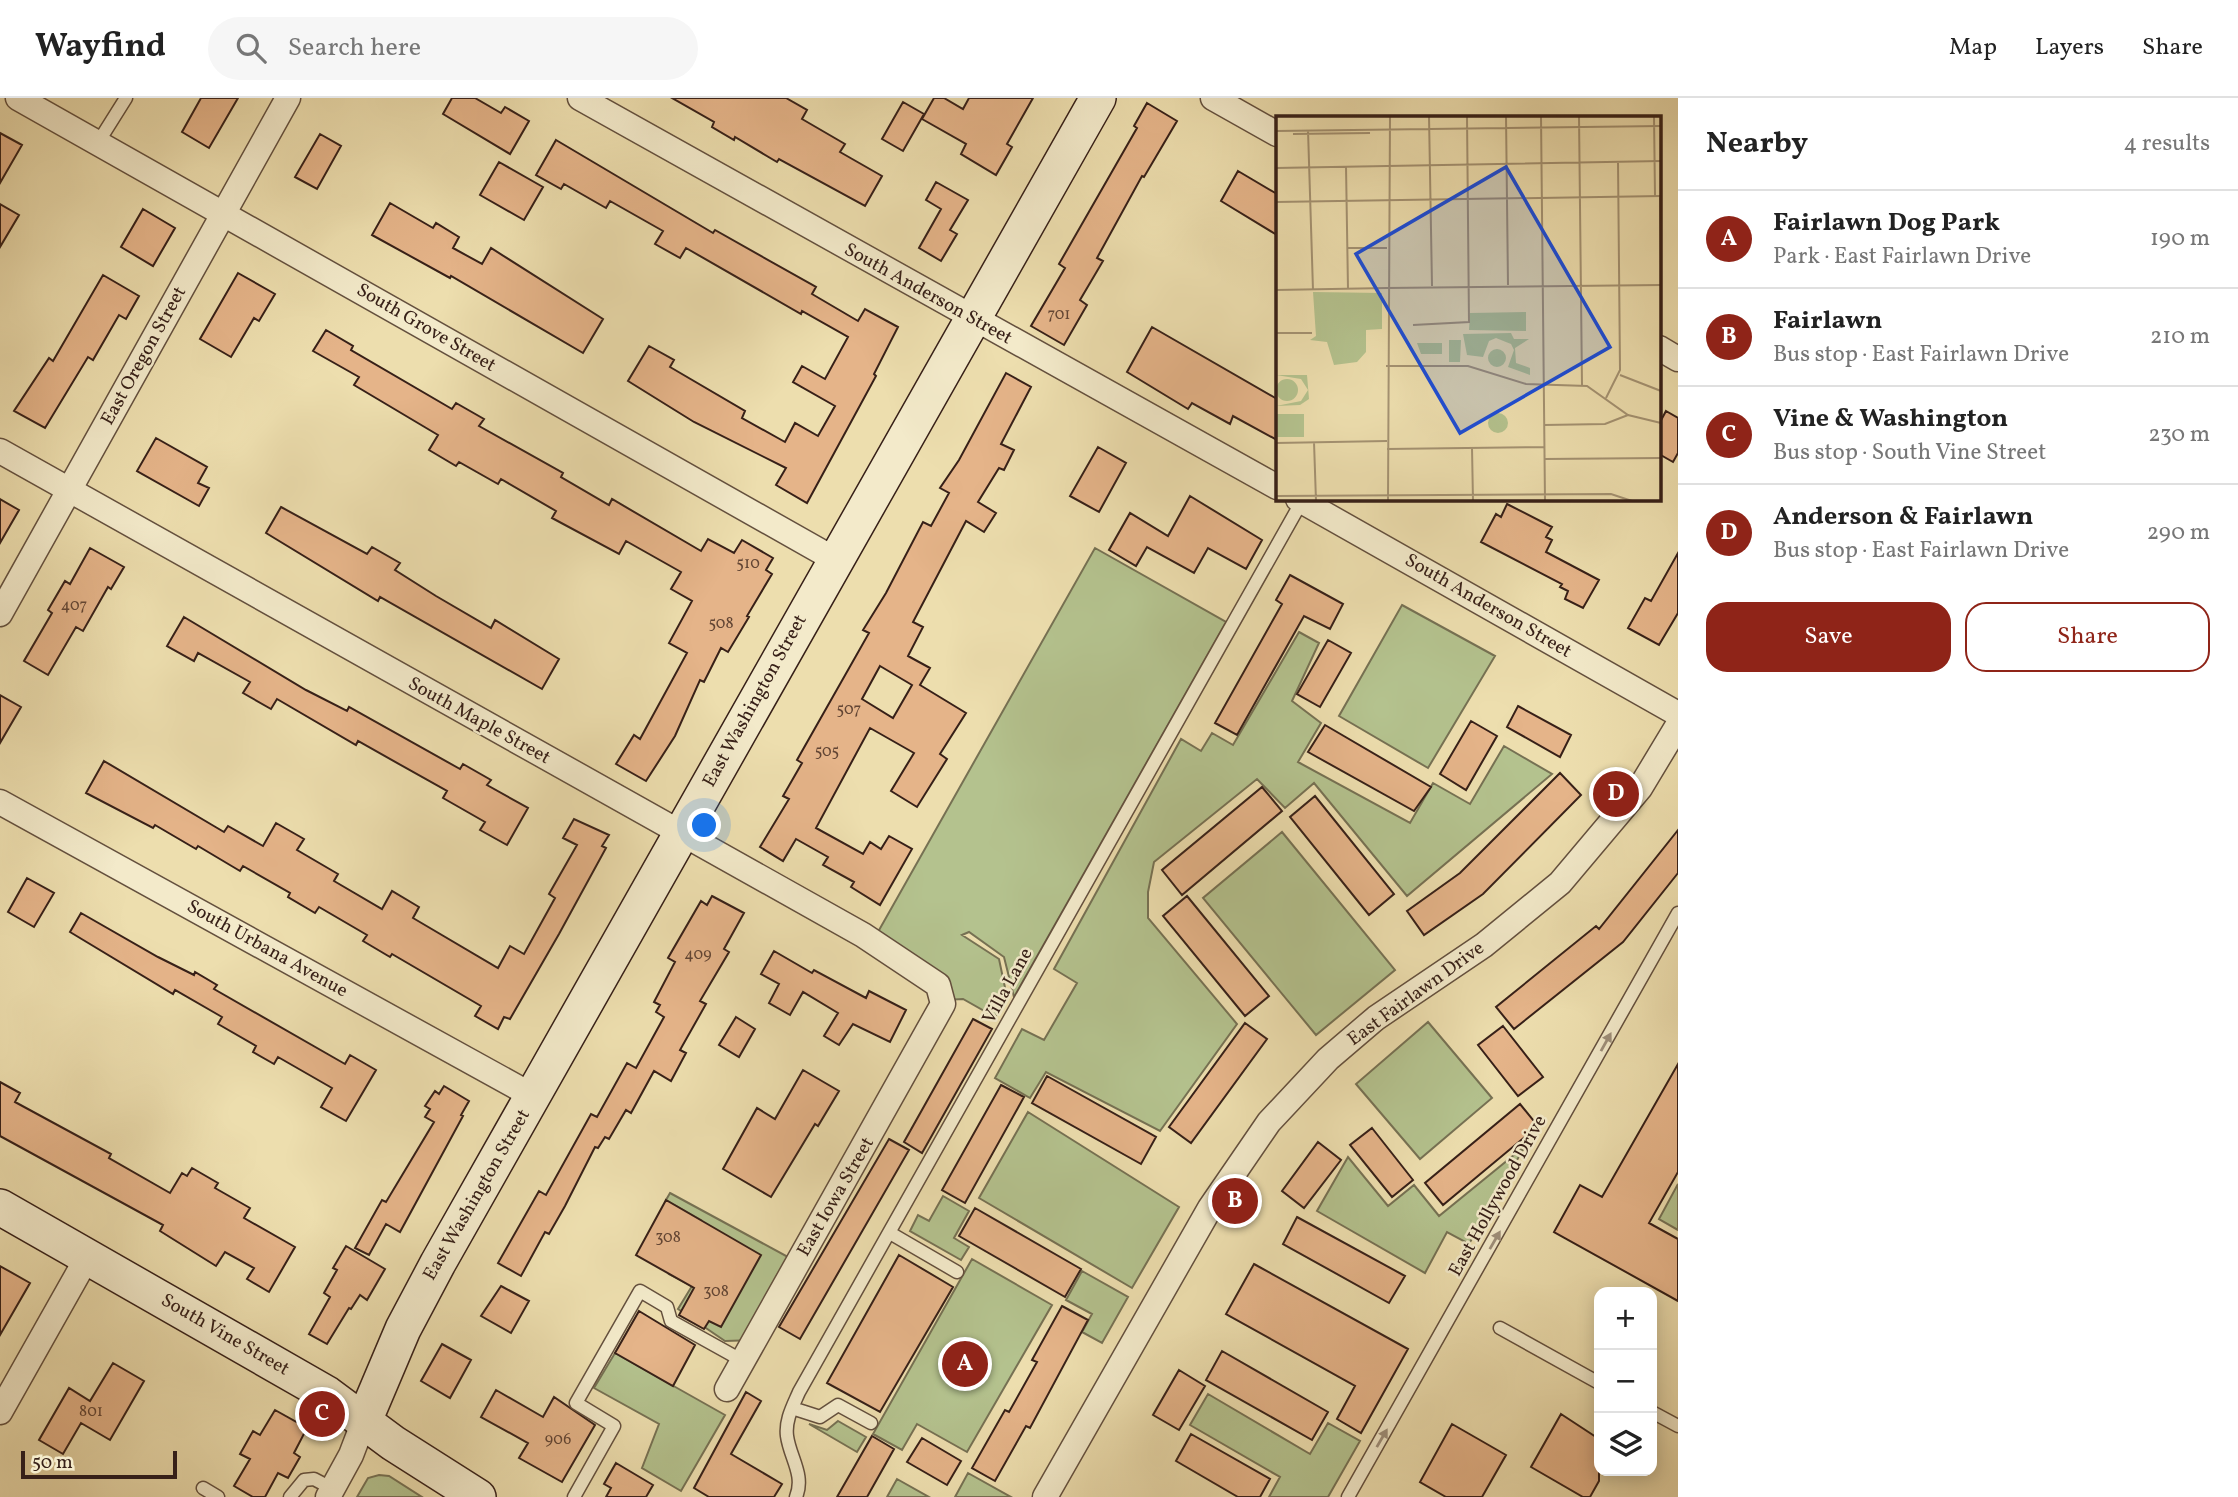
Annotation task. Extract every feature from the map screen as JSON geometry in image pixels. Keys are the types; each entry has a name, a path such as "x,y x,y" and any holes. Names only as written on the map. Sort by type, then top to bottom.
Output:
{"main road":[{"name":"East Washington Street","path":"364,1421 403,1329 834,559 1098,98"},
{"name":"South Vine Street","path":"0,1207 327,1394 393,1443 478,1497"}],"street":[{"name":"South Grove Street","path":"18,98 99,141 223,214 834,559"},
{"name":"East Oregon Street","path":"0,614 288,98"},
{"name":"South Anderson Street","path":"580,98 1276,486"},
{"path":"1213,98 1276,133"},
{"path":"1660,349 1678,359"},
{"name":"South Maple Street","path":"0,452 900,957 938,985 943,1004"},
{"name":"South Anderson Street","path":"1300,500 1678,714"},
{"name":"East Fairlawn Drive","path":"1045,1497 1210,1208 1269,1122 1328,1059 1376,1018 1484,945 1560,883 1640,788 1678,724"},
{"name":"South Urbana Avenue","path":"0,802 533,1096"},
{"name":"East Iowa Street","path":"727,1390 943,1004"},
{"path":"0,1412 88,1256"},
{"name":"East Washington Street","path":"330,1493 364,1421"}],"lane":[{"path":"99,141 126,98"},
{"name":"Villa Lane","path":"796,1497 799,1474 787,1436 792,1408 1300,500"},
{"name":"East Hollywood Drive","path":"1348,1497 1678,913"},
{"path":"890,1233 957,1272"},
{"path":"574,1497 614,1426 576,1403 640,1291 667,1307 671,1321 743,1362"},
{"path":"1500,1328 1594,1380"},
{"path":"792,1408 820,1417 838,1405 871,1423"},
{"path":"1654,1413 1678,1426"},
{"path":"290,1497 304,1480 314,1479 330,1493"},
{"path":"203,1488 218,1497"}],"green space":[{"path":"1095,548 1226,622 1014,997 1004,957 969,932 962,935 999,959 1007,997 995,1017 963,999 945,1000 874,939"},
{"path":"1402,605 1495,656 1428,768 1339,716"},
{"path":"1299,632 1319,643 1292,701 1321,723 1298,762 1410,823 1433,783 1470,804 1504,746 1552,774 1407,896 1314,783 1285,808 1257,779 1154,862 1148,892 1148,918 1237,1024 1160,1131 1046,1072 1030,1098 995,1078 1022,1029 1044,1040 1077,983 1054,969 1181,739 1201,751 1212,733 1233,745"},
{"path":"1282,832 1395,970 1316,1035 1203,898"},
{"path":"1428,1022 1492,1098 1420,1159 1356,1084"},
{"path":"1028,1112 1179,1207 1132,1288 979,1198"},
{"path":"1525,1146 1469,1244 1447,1232 1425,1273 1317,1211 1348,1157 1388,1206 1414,1185 1439,1216"},
{"path":"1678,1184 1678,1230 1659,1219"},
{"path":"670,1193 799,1263 756,1340 725,1341 678,1309 692,1286 669,1274 701,1220 666,1200"},
{"path":"943,1196 969,1211 954,1238 969,1247 961,1260 910,1231 918,1215 929,1221"},
{"path":"972,1259 1052,1305 967,1452 917,1424 902,1450 873,1434"},
{"path":"1082,1271 1128,1297 1102,1343 1082,1332 1092,1314 1066,1300"},
{"path":"615,1353 725,1415 681,1491 642,1468 659,1424 594,1388"},
{"path":"1208,1394 1310,1454 1328,1423 1360,1441 1328,1497 1269,1497 1280,1477 1190,1425"},
{"path":"838,1421 866,1437 857,1452 809,1424 827,1430"},
{"path":"968,1473 1011,1497 955,1497"},
{"path":"389,1476 422,1497 357,1497 368,1478"},
{"path":"897,1479 929,1497 887,1497"}],"building":[{"path":"201,98 238,98 209,148 182,132"},
{"path":"452,98 475,98 501,113 505,107 529,121 510,154 443,114"},
{"path":"672,98 786,98 807,110 802,119 845,144 840,152 882,176 865,206 779,159 777,162 735,137 734,140 712,127 714,122"},
{"path":"934,98 944,98 963,109 969,98 1033,98 1007,144 1012,147 996,175 961,154 966,144 922,119"},
{"path":"903,102 924,114 903,151 882,139"},
{"path":"1147,103 1177,121 1144,177 1142,176 1097,258 1103,261 1080,300 1087,305 1064,345 1031,326 1065,268 1059,264 1137,128 1134,126"},
{"path":"0,133 22,145 0,183"},
{"path":"320,134 341,146 317,189 295,177"},
{"path":"556,140 713,233 715,230 816,287 812,294 858,321 865,309 898,327 874,374 876,376 807,503 776,485 786,468 694,422 628,381 649,346 674,360 670,367 745,411 742,418 785,442 795,423 818,436 835,406 793,382 802,366 825,379 848,337 802,311 801,314 686,248 680,258 655,244 663,231 610,201 606,208 564,184 561,189 536,175"},
{"path":"499,162 543,187 524,220 480,195"},
{"path":"1238,171 1276,193 1276,234 1221,201"},
{"path":"936,182 968,200 950,230 957,234 941,261 919,248 941,209 926,200"},
{"path":"390,203 433,228 436,223 459,237 453,248 482,264 491,248 603,319 583,353 451,276 450,278 372,235"},
{"path":"0,204 19,215 0,247"},
{"path":"143,209 175,228 153,266 121,247"},
{"path":"238,273 275,294 259,321 254,318 231,357 200,339"},
{"path":"103,275 139,296 126,319 119,315 93,360 88,357 45,428 14,411 49,358 53,361"},
{"path":"1152,327 1276,398 1276,439 1233,416 1230,424 1192,403 1188,409 1127,372"},
{"path":"326,330 353,346 351,350 452,409 456,403 484,419 479,426 563,473 561,477 609,505 612,499 701,551 708,539 734,553 742,540 773,558 766,570 772,574 747,616 749,617 728,652 721,648 704,682 700,680 675,736 646,781 616,764 634,735 640,739 687,653 669,643 692,601 671,589 681,572 626,541 619,554 552,518 556,511 501,479 498,484 459,462 456,466 429,450 438,435 354,385 359,377 313,351"},
{"path":"1006,373 1031,387 1001,444 1014,450 1004,470 999,468 978,502 996,513 984,532 966,521 913,622 923,627 908,656 930,668 920,685 966,713 940,754 947,759 917,807 891,791 914,753 870,728 816,828 863,854 870,842 881,849 889,836 912,849 880,905 851,887 854,882 823,865 828,857 796,839 783,861 760,847 789,799 783,796 802,763 797,760 869,633 863,630 886,593 923,522 931,526 949,493 940,488 959,460","holes":["880,666 912,685 893,718 862,699"]},
{"path":"1666,411 1678,418 1678,453 1673,462 1660,455 1660,422"},
{"path":"156,438 207,467 198,483 209,488 199,506 137,471"},
{"path":"1098,447 1126,463 1099,512 1070,496"},
{"path":"1190,496 1262,540 1246,569 1208,548 1194,573 1147,547 1136,566 1109,550 1130,513 1168,536"},
{"path":"0,499 19,510 0,543"},
{"path":"1507,504 1552,527 1546,537 1552,540 1546,552 1599,580 1583,608 1565,599 1568,591 1560,587 1562,584 1481,542 1496,514 1501,517"},
{"path":"281,507 367,554 372,547 400,563 395,570 436,596 491,628 495,620 559,659 542,689 380,597 378,601 266,533"},
{"path":"90,548 124,567 111,589 108,587 83,631 76,627 48,675 24,661 52,613 48,610 65,581 70,584"},
{"path":"1678,553 1678,613 1659,645 1628,628 1645,598 1651,601"},
{"path":"1290,575 1343,604 1330,629 1304,616 1237,735 1215,723 1282,604 1276,600"},
{"path":"184,617 306,690 347,711 349,707 460,769 463,764 491,780 487,785 528,808 507,845 480,830 485,822 443,798 447,791 358,741 356,745 277,699 271,709 243,693 250,682 198,653 194,661 167,646"},
{"path":"1328,640 1351,653 1320,707 1297,694"},
{"path":"0,695 21,707 0,743"},
{"path":"1518,706 1571,735 1560,757 1507,727"},
{"path":"1471,721 1497,736 1466,790 1440,774"},
{"path":"1325,725 1431,787 1414,811 1308,752"},
{"path":"104,761 224,832 228,826 263,846 276,823 304,839 297,850 338,874 334,881 382,909 392,891 419,907 413,918 498,968 510,946 524,954 555,898 549,894 577,845 563,838 574,819 609,835 602,846 606,848 559,934 510,1019 504,1017 498,1029 475,1016 481,1006 392,954 390,957 363,941 367,935 319,907 315,913 288,897 290,893 243,866 240,871 198,846 196,849 155,825 153,828 86,793"},
{"path":"1560,773 1581,795 1483,894 1424,935 1407,911 1460,873"},
{"path":"1262,787 1282,811 1182,895 1162,870"},
{"path":"1315,796 1394,894 1369,915 1290,817"},
{"path":"1678,830 1678,873 1623,942 1514,1029 1496,1007 1596,926 1599,929"},
{"path":"27,878 54,893 34,927 8,912"},
{"path":"712,896 744,913 724,949 729,952 700,1001 706,1004 680,1050 686,1053 671,1081 654,1071 631,1113 626,1110 609,1139 605,1137 598,1148 595,1147 549,1234 545,1232 521,1276 498,1263 539,1191 546,1195 591,1114 597,1117 627,1063 636,1068 664,1017 656,1012 660,1005 654,1002 675,962 668,958 701,901 707,905"},
{"path":"1187,896 1269,996 1245,1016 1163,916"},
{"path":"81,913 158,957 194,975 195,972 217,985 214,989 345,1064 350,1055 376,1070 346,1121 321,1107 332,1088 278,1057 274,1064 253,1052 256,1046 218,1024 222,1017 175,990 173,994 70,932"},
{"path":"774,951 812,973 814,970 866,998 869,991 906,1010 890,1042 853,1024 839,1045 824,1036 838,1013 803,992 790,1015 769,1003 779,984 761,974"},
{"path":"736,1017 755,1029 739,1057 719,1045"},
{"path":"973,1019 992,1029 922,1153 904,1142"},
{"path":"1245,1023 1267,1039 1191,1143 1169,1127"},
{"path":"1503,1026 1543,1077 1518,1096 1478,1045"},
{"path":"1678,1064 1678,1172 1649,1223 1678,1239 1678,1301 1554,1232 1580,1185 1602,1197"},
{"path":"803,1070 839,1091 818,1126 815,1124 771,1197 723,1169 757,1108 775,1119"},
{"path":"1047,1076 1156,1137 1141,1164 1032,1103"},
{"path":"0,1082 20,1093 15,1102 111,1154 109,1158 170,1193 182,1173 187,1176 192,1168 218,1183 215,1188 250,1208 244,1218 295,1247 269,1292 247,1279 254,1268 225,1252 216,1266 160,1231 163,1225 0,1136"},
{"path":"1001,1085 1024,1097 965,1203 942,1190"},
{"path":"444,1086 469,1101 461,1115 463,1116 400,1232 386,1224 369,1255 355,1248 382,1200 386,1202 434,1122 425,1117 430,1109 425,1106 435,1091 439,1094"},
{"path":"1520,1104 1538,1126 1443,1205 1425,1183"},
{"path":"1372,1128 1413,1180 1392,1197 1350,1145"},
{"path":"889,1139 909,1150 800,1339 779,1327"},
{"path":"1318,1142 1341,1160 1304,1208 1282,1191"},
{"path":"666,1200 761,1255 721,1327 709,1321 704,1329 679,1315 694,1288 636,1255"},
{"path":"975,1208 1081,1269 1065,1297 959,1236"},
{"path":"1297,1217 1405,1276 1389,1303 1283,1244"},
{"path":"346,1246 385,1269 367,1300 360,1295 327,1344 309,1334 330,1297 324,1293 337,1270 333,1268"},
{"path":"899,1255 953,1287 880,1412 827,1383"},
{"path":"1254,1264 1408,1349 1361,1433 1337,1419 1355,1386 1226,1314"},
{"path":"0,1266 30,1283 0,1335"},
{"path":"501,1286 529,1301 511,1333 481,1316"},
{"path":"1062,1306 1088,1320 1030,1428 1026,1426 995,1481 972,1468 1005,1410 1009,1412 1037,1362 1032,1360"},
{"path":"639,1311 695,1345 673,1386 615,1353"},
{"path":"442,1344 471,1360 450,1398 421,1381"},
{"path":"1222,1351 1328,1412 1312,1440 1206,1380"},
{"path":"113,1363 144,1381 110,1440 81,1423 63,1454 39,1440 69,1388 90,1401"},
{"path":"1179,1370 1205,1386 1179,1430 1153,1415"},
{"path":"496,1390 543,1417 554,1397 595,1425 562,1482 519,1458 528,1443 481,1417"},
{"path":"746,1392 761,1401 731,1454 782,1484 774,1497 709,1497 694,1488"},
{"path":"275,1410 307,1428 294,1453 300,1457 288,1478 278,1473 265,1497 253,1497 234,1486 250,1459 240,1454 253,1431 260,1435"},
{"path":"1561,1414 1594,1436 1594,1476 1599,1476 1599,1481 1590,1497 1583,1497 1531,1467"},
{"path":"1452,1424 1506,1455 1482,1497 1446,1497 1420,1482"},
{"path":"1191,1434 1270,1479 1260,1497 1238,1497 1176,1461"},
{"path":"872,1436 894,1449 867,1497 837,1497"},
{"path":"922,1438 961,1461 947,1485 907,1462"},
{"path":"616,1463 653,1485 646,1497 606,1497 611,1488 604,1484"}],"place":[{"name":"Anderson & Fairlawn","path":"1616,794"},
{"name":"Fairlawn","path":"1235,1201"},
{"name":"Fairlawn Dog Park","path":"965,1364"},
{"name":"Vine & Washington","path":"322,1414"}]}
